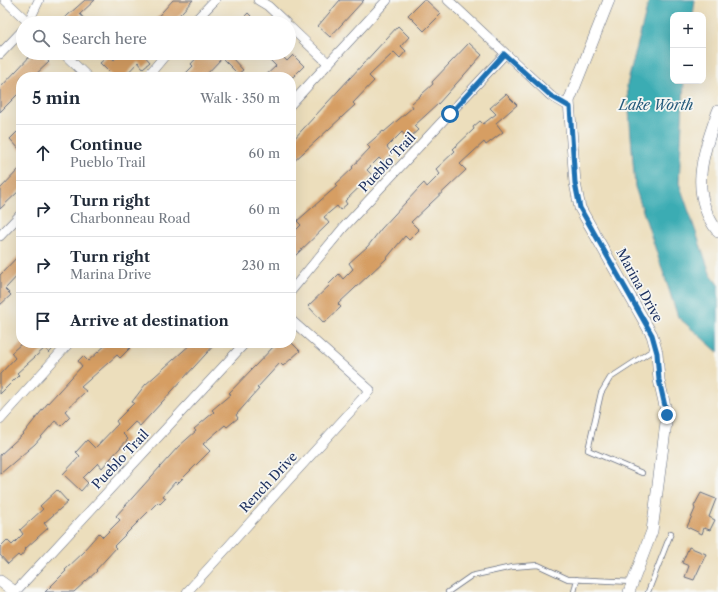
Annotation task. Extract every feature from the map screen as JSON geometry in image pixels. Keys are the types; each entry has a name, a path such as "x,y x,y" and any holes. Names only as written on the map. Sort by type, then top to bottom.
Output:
{"street":[{"path":"4,0 19,16"},
{"path":"31,16 39,0"},
{"path":"200,16 215,0"},
{"path":"258,0 268,6 279,16"},
{"path":"296,99 386,0"},
{"path":"448,0 504,54 551,96 570,107"},
{"name":"Marina Drive","path":"609,0 569,101 575,183 580,208 652,335 656,348 659,380 667,415 652,531 631,587"},
{"path":"296,33 329,64"},
{"path":"0,54 16,36"},
{"name":"Pueblo Trail","path":"296,285 344,227 504,54"},
{"path":"70,60 83,72"},
{"path":"151,72 161,60"},
{"path":"718,112 701,164 700,184 701,198 718,232"},
{"path":"0,236 16,219"},
{"name":"Rench Drive","path":"187,592 370,390 296,324"},
{"path":"0,420 65,348"},
{"name":"Pueblo Trail","path":"15,592 240,348"},
{"path":"0,581 15,592"}],"lane":[{"path":"642,474 588,450 601,393 610,378 656,348"},
{"path":"648,592 671,533"},
{"path":"448,592 471,576 512,567 538,565 568,579 631,587"},
{"path":"574,592 577,579"}],"water":[{"name":"Lake Worth","path":"649,0 695,0 693,12 670,12 670,84 684,84 679,183 710,273 718,285 718,352 678,317 635,187 627,85"}],"building":[{"path":"85,0 95,0 80,14 82,16 67,16"},
{"path":"173,0 193,0 178,16 158,16"},
{"path":"340,0 364,0 330,37 318,26"},
{"path":"423,0 426,0 441,14 424,31 408,15"},
{"path":"398,26 409,37 401,46 406,51 400,58 394,52 369,76 374,81 353,103 355,105 296,159 296,137"},
{"path":"469,43 482,55 438,104 414,126 418,130 408,139 402,132 387,147 392,153 383,162 379,158 367,170 372,175 345,201 347,204 340,210 337,206 324,217 329,223 296,255 296,230 301,225 297,221 337,186 335,185 353,168 352,167 370,148 367,145 413,107 411,104 433,84 432,82"},
{"path":"296,58 304,66 296,74 296,72 269,72 276,66 270,60 287,61 296,60"},
{"path":"26,60 47,60 49,62 38,72 16,72 16,96 0,112 0,88"},
{"path":"103,60 148,60 150,62 143,68 138,62 129,72 109,72 100,63"},
{"path":"195,60 220,60 209,72 187,72 193,66 191,64"},
{"path":"224,60 234,60 243,70 240,72 236,72"},
{"path":"506,94 517,105 496,123 503,132 486,145 484,142 460,164 466,170 411,222 419,230 409,240 405,236 386,259 338,304 341,307 324,323 308,306 339,274 343,279 353,269 349,263 368,246 381,229 424,183 427,187 440,174 436,169 455,151 453,149 474,129 473,127 480,121 483,124 496,114 490,108"},
{"path":"16,133 16,146 10,139"},
{"path":"16,172 16,194 0,209 0,189"},
{"path":"16,258 16,277 5,289 11,295 0,305 0,275"},
{"path":"296,347 300,351 283,366 280,363 257,388 259,389 236,415 238,418 227,427 225,425 203,444 210,451 177,484 175,482 163,496 166,498 160,504 158,502 114,546 116,548 96,570 97,571 74,592 45,592 85,551 84,550 99,533 103,537 120,520 116,516 178,447 196,431 194,429 214,412 212,410 231,394 229,393 272,348"},
{"path":"16,348 45,348 17,373 19,375 0,394 0,374 15,358 11,353"},
{"path":"45,348 54,348 49,353"},
{"path":"102,348 130,348 120,358 117,355 81,387 86,391 65,411 70,417 61,426 55,421 35,444 0,474 0,455 23,434 47,404 82,366 78,361 83,356 88,361"},
{"path":"186,348 211,348 140,426 135,422 123,434 128,439 102,468 98,463 83,478 88,483 81,491 63,474 80,456 76,452 87,440 95,448 118,424 116,421 134,403 132,402 145,385"},
{"path":"57,490 68,502 44,523 48,528 25,549 26,550 20,557 18,555 8,564 0,555 0,547 7,540 12,545 23,534 20,530 43,509 40,506"},
{"path":"701,493 716,499 709,517 715,520 710,530 704,528 702,534 687,527 695,509 694,506"},
{"path":"689,547 706,554 694,580 685,577 689,566 682,563"}],"route":[{"path":"450,114 504,54 551,96 570,107 575,183 580,208 652,335 657,353 659,380 667,415"}]}
